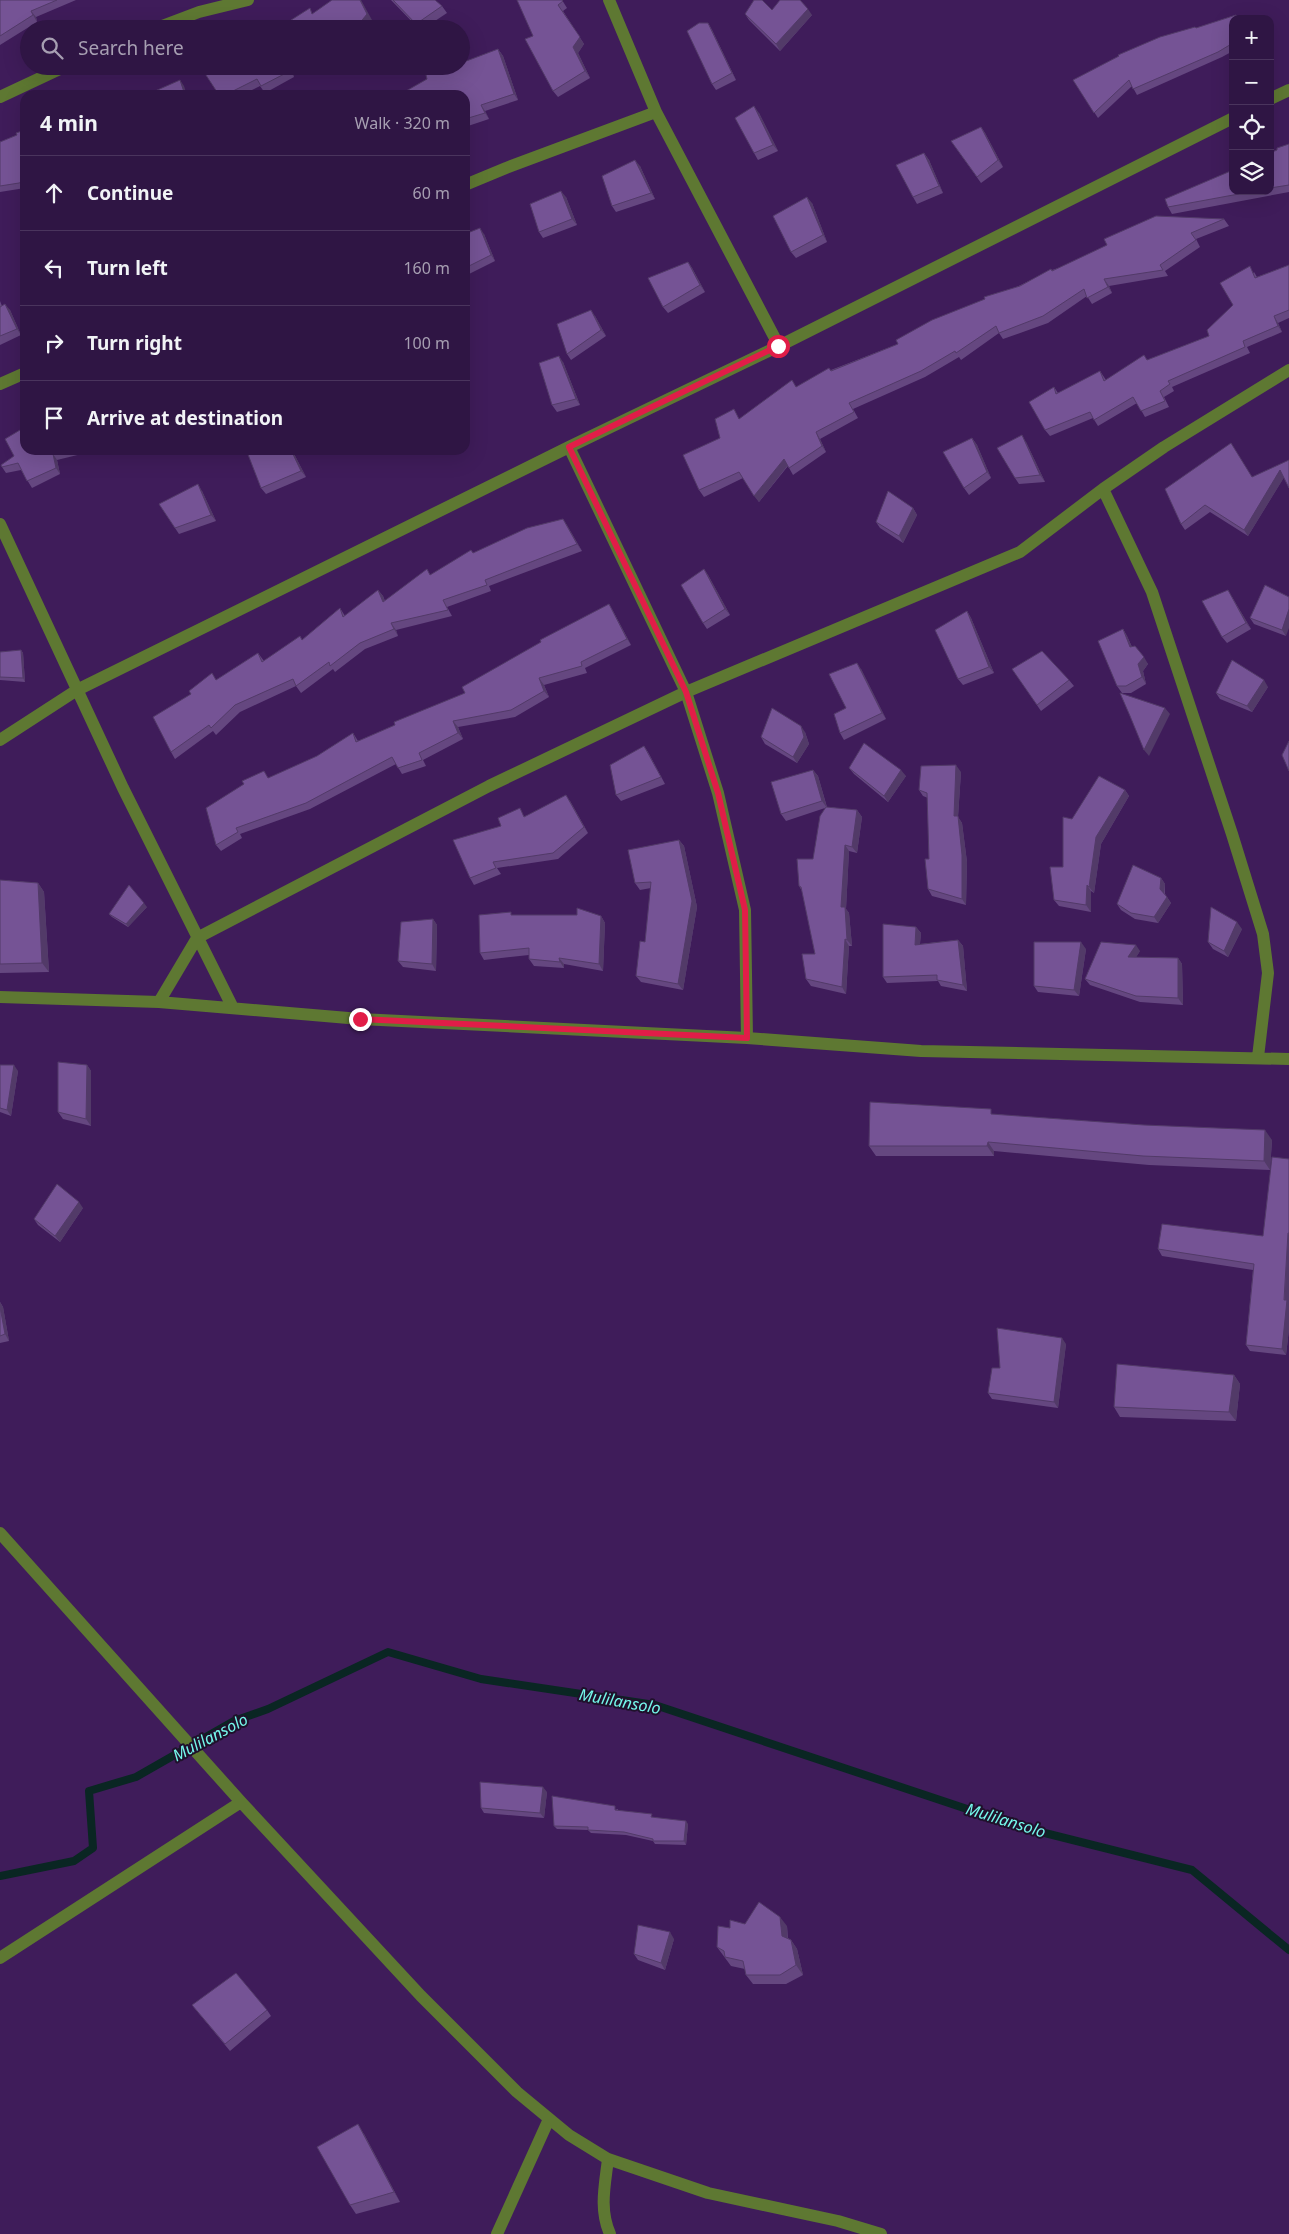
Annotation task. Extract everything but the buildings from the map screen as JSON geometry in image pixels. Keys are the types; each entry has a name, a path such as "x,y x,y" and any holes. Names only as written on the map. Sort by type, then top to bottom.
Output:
{"street":[{"path":"178,20 199,12 248,0"},
{"path":"610,0 656,112 778,346"},
{"path":"0,97 47,75"},
{"path":"1274,98 1289,90"},
{"path":"470,183 656,112"},
{"path":"0,740 77,690 778,346 1229,120"},
{"path":"159,1002 197,938 490,786 686,692 1020,552 1103,489 1164,447 1289,370"},
{"path":"0,384 20,375"},
{"path":"569,447 686,692 718,793 745,910 747,1038"},
{"path":"1103,489 1152,592 1263,934 1268,972 1258,1057"},
{"path":"0,524 77,690 232,1006"},
{"path":"0,997 232,1006 360,1019 747,1038 921,1051 1289,1059"},
{"path":"0,1533 241,1802 421,1996 518,2092 569,2135 608,2159 708,2193 838,2221 882,2234"},
{"path":"0,1958 241,1802"},
{"path":"496,2234 549,2119"},
{"path":"608,2159 603,2202 605,2222 610,2234"}],"waterway":[{"name":"Mulilansolo","path":"0,1876 74,1861 93,1848 89,1791 136,1777 234,1721 268,1709 388,1652 481,1679 655,1705 1021,1827 1192,1870 1289,1950"}],"route":[{"path":"360,1019 747,1038 745,910 718,793 686,692 569,447 778,346"}]}
